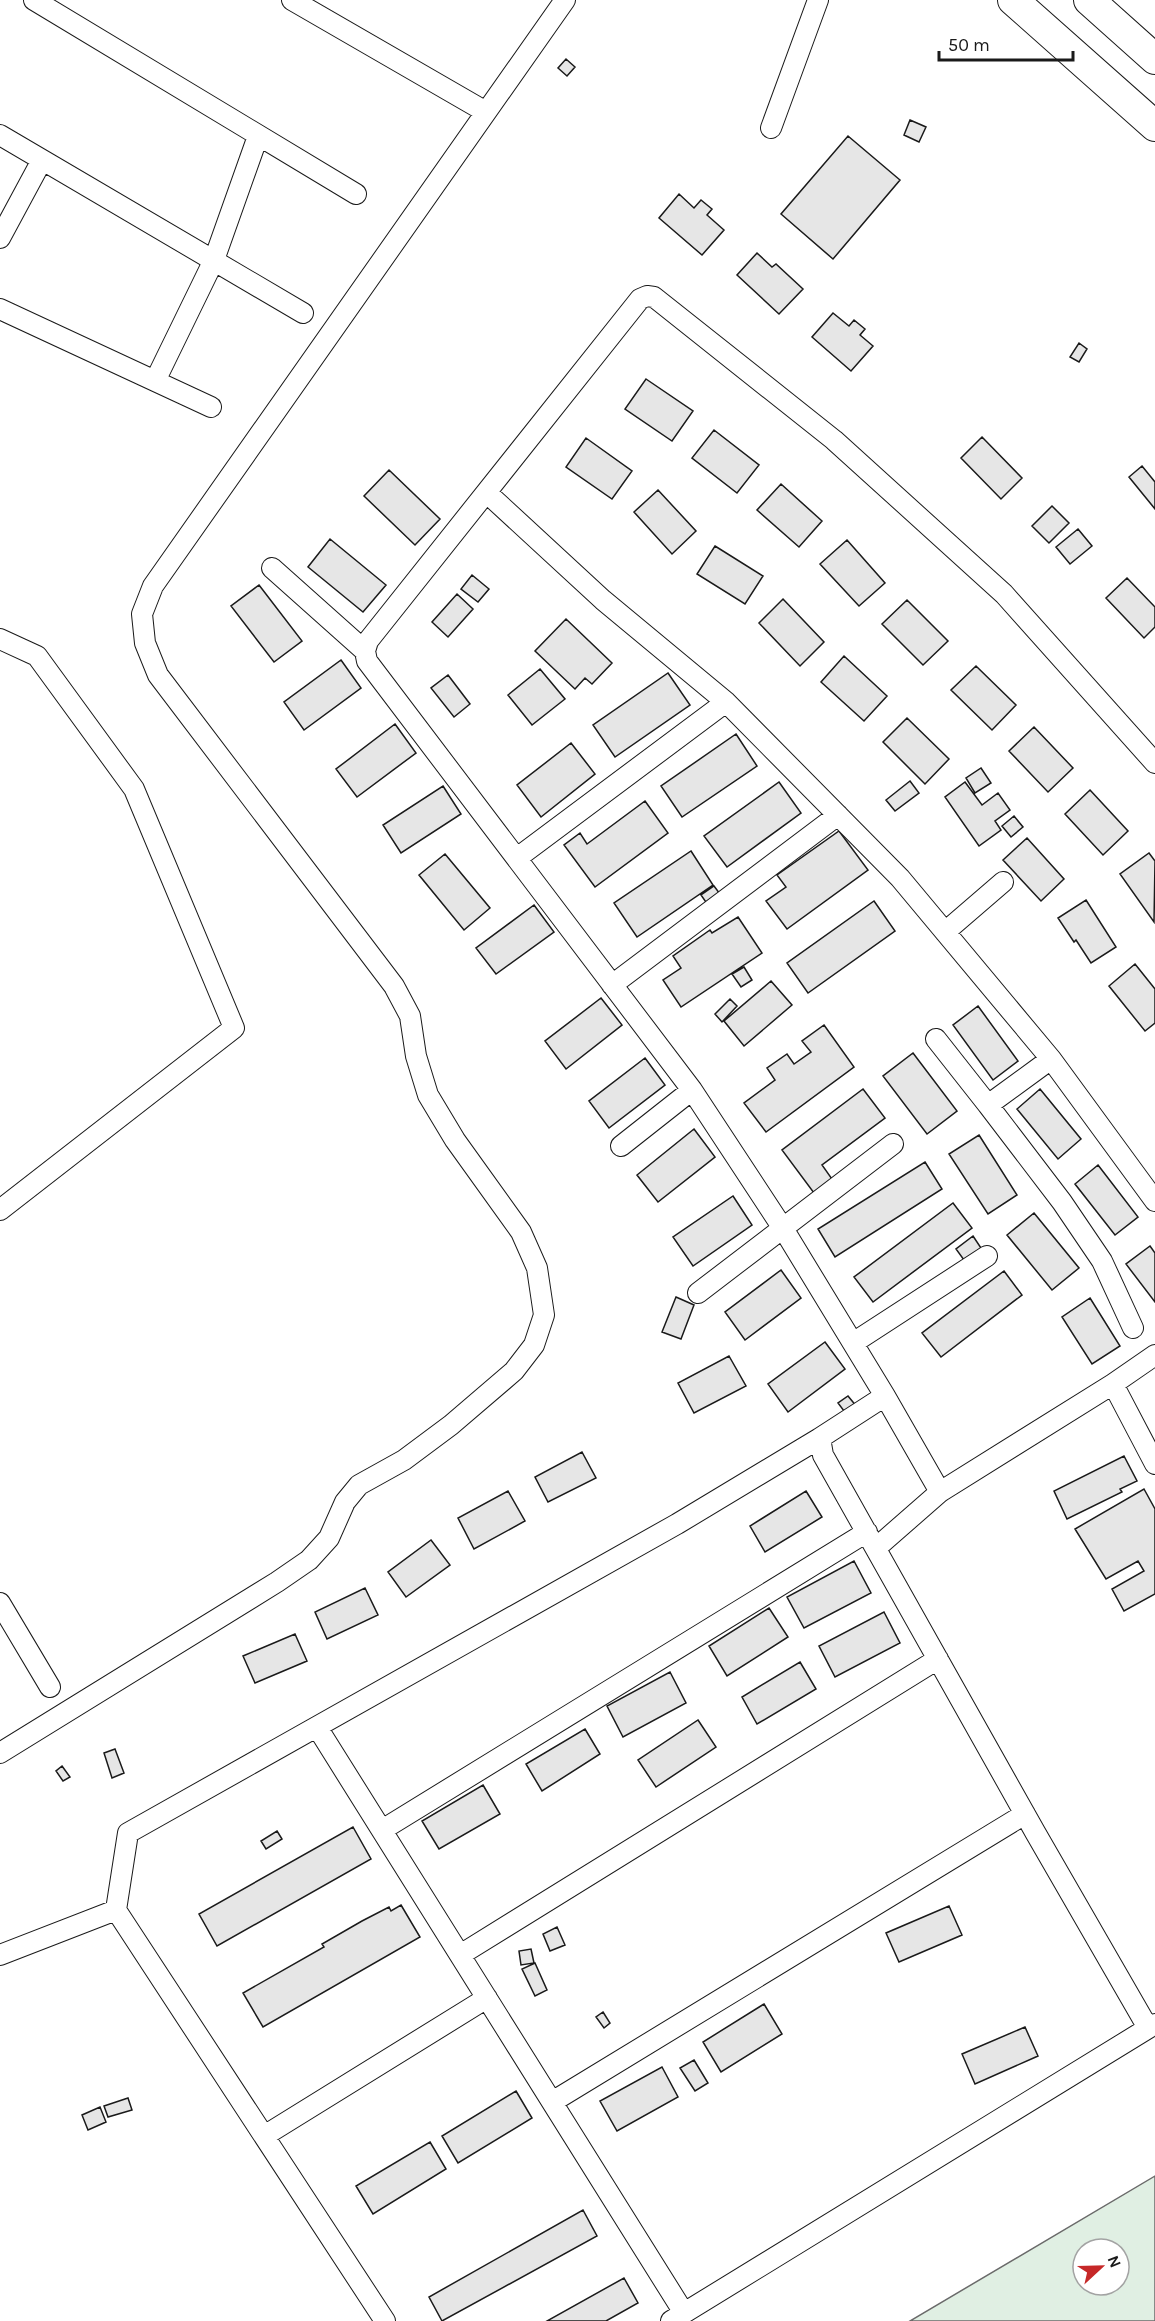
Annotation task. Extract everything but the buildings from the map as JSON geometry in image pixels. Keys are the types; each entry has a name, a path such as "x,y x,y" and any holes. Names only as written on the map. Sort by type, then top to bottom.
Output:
{"highway":[{"path":"1013,0 1155,126"},
{"path":"1089,0 1155,59"}],"street":[{"path":"34,0 356,194"},
{"path":"292,0 486,112"},
{"path":"0,1753 309,1560 328,1538 345,1502 359,1485 413,1453 514,1371 534,1345 544,1315 537,1268 521,1232 455,1140 428,1095 416,1056 410,1016 394,986 158,675 145,643 142,614 153,586 565,0"},
{"path":"771,128 818,0"},
{"path":"0,135 303,313"},
{"path":"155,381 214,260 258,135"},
{"path":"0,238 42,159"},
{"path":"940,1492 885,1396 784,1230 692,1090 367,661 365,651 368,641 640,299 647,296 654,297 834,440 1004,594 1155,763"},
{"path":"0,309 212,407"},
{"path":"488,493 603,600 726,702 900,878 1051,1059 1155,1201"},
{"path":"272,568 365,651"},
{"path":"0,639 37,656 134,789 234,1028 0,1210"},
{"path":"517,858 726,702"},
{"path":"612,985 838,815"},
{"path":"945,932 1003,882"},
{"path":"936,1039 1062,1202 1096,1252 1133,1328"},
{"path":"988,1105 1051,1059"},
{"path":"621,1146 692,1090"},
{"path":"698,1293 784,1230 893,1144"},
{"path":"853,1343 987,1256"},
{"path":"382,1830 871,1540 940,1492 1113,1384 1155,1355"},
{"path":"1113,1384 1155,1464"},
{"path":"385,2321 116,1910 128,1833 677,1524 885,1396"},
{"path":"317,1727 552,2102 677,2317 1152,2026 1025,1814 823,1455 820,1438"},
{"path":"0,1603 50,1687"},
{"path":"460,1955 938,1659"},
{"path":"552,2102 1025,1814"},
{"path":"0,1954 116,1910"},
{"path":"264,2136 487,1998"}],"green space":[{"path":"1155,2176 1155,2321 910,2321"}]}
